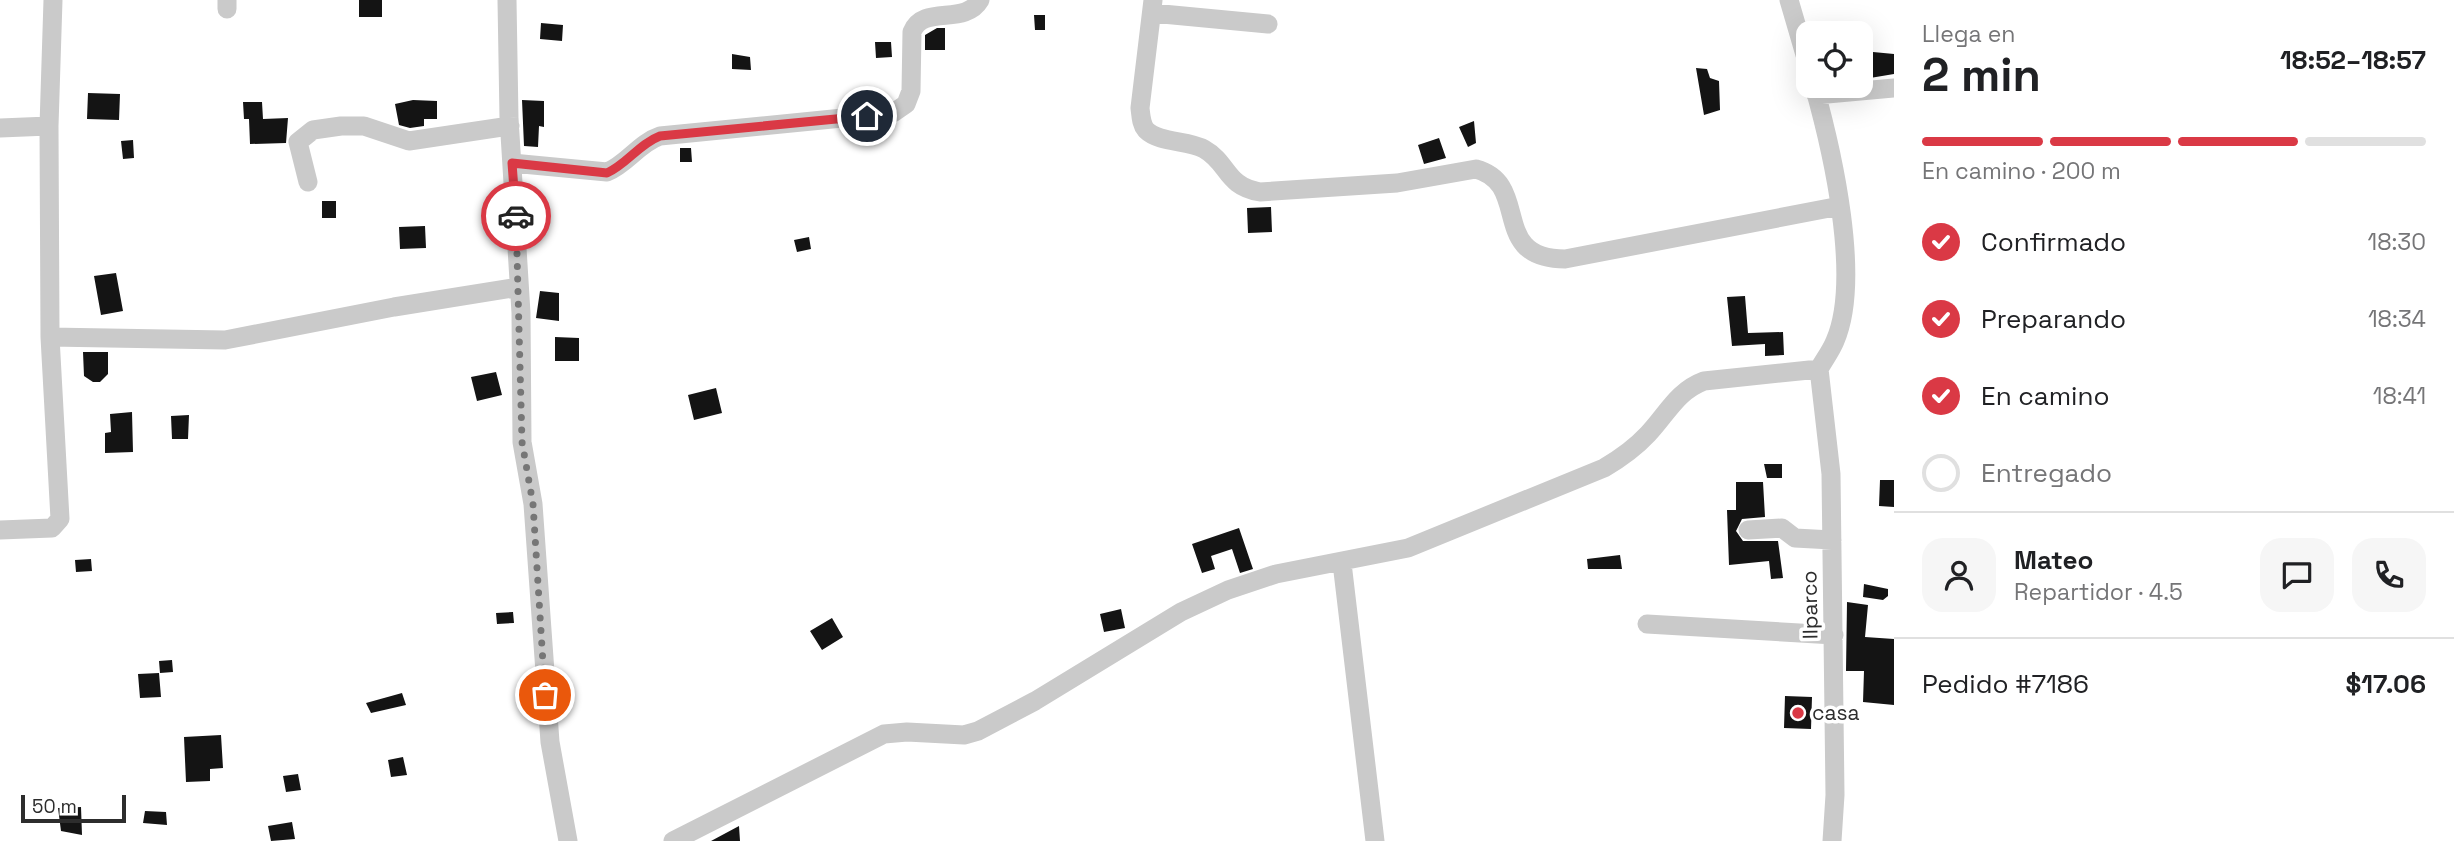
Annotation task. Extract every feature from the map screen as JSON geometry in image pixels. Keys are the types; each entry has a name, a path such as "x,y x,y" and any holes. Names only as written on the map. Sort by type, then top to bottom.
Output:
{"street":[{"path":"0,530 51,528 60,519 50,337 48,126 53,0"},
{"path":"507,0 510,126 519,287 522,442 533,504 550,742 568,841"},
{"path":"512,163 607,173 618,168 651,139 660,136 893,113 906,104 911,91 912,32 915,25 922,19 964,13 975,8 980,0"},
{"path":"1789,0 1796,24"},
{"path":"1268,24 1152,6 1140,108 1141,121 1146,130 1155,135 1208,151 1230,178 1246,190 1259,192 1397,183 1476,169 1488,172 1501,186 1526,248 1536,256 1549,259 1565,259 1839,206"},
{"path":"1873,89 1894,88"},
{"path":"673,841 884,734 907,732 964,735 978,731 1035,701 1181,612 1228,590 1276,574 1408,548 1604,468 1628,454 1692,386 1704,381 1819,369 1836,341 1843,308 1845,243 1817,98"},
{"path":"0,128 48,126"},
{"path":"308,182 298,142 313,130 365,126 409,141 510,126"},
{"path":"50,337 225,340 394,307 519,287"},
{"name":"Ilparco","path":"1819,369 1831,474 1834,635 1832,841"},
{"path":"1748,530 1782,528 1795,538 1832,540"},
{"path":"1342,563 1350,610 1375,841"},
{"path":"1647,624 1834,635"}],"building":[{"path":"359,0 382,0 382,17 359,17"},
{"path":"1034,15 1045,15 1045,30 1035,30"},
{"path":"541,23 563,25 562,41 540,39"},
{"path":"937,28 945,28 945,50 925,50 925,35"},
{"path":"875,42 891,42 892,57 876,58"},
{"path":"1873,52 1894,54 1894,74 1873,78"},
{"path":"732,54 750,57 751,70 732,69"},
{"path":"1696,68 1707,69 1710,78 1719,81 1720,110 1704,115"},
{"path":"88,93 120,94 119,120 87,119"},
{"path":"413,100 437,101 437,119 424,119 424,126 410,128 399,125 395,104"},
{"path":"522,100 544,101 544,127 539,126 538,147 524,146"},
{"path":"243,102 262,102 263,119 288,118 286,143 250,144 249,119 244,119"},
{"path":"1474,121 1476,143 1468,147 1459,127"},
{"path":"1439,138 1446,158 1424,164 1418,145"},
{"path":"133,140 134,158 123,159 121,141"},
{"path":"680,148 691,148 692,162 680,162"},
{"path":"322,201 336,201 336,218 322,218"},
{"path":"1271,207 1272,232 1248,233 1247,208"},
{"path":"425,226 426,248 400,249 399,227"},
{"path":"809,237 811,249 797,252 794,240"},
{"path":"116,273 123,311 101,315 94,276"},
{"path":"540,291 559,293 559,321 536,318"},
{"path":"1745,296 1748,333 1783,332 1784,355 1765,356 1765,344 1732,346 1727,297"},
{"path":"555,337 579,338 579,361 555,361"},
{"path":"83,352 108,352 108,374 100,382 93,382 84,376"},
{"path":"496,372 502,395 477,401 471,377"},
{"path":"716,388 722,413 694,420 688,395"},
{"path":"132,412 133,452 105,453 105,433 111,432 110,414"},
{"path":"189,415 188,439 172,439 171,416"},
{"path":"1764,464 1782,464 1782,478 1767,478"},
{"path":"1880,480 1894,480 1894,507 1879,506"},
{"path":"1736,482 1763,482 1765,517 1742,519 1736,531 1743,541 1778,541 1783,578 1771,579 1769,561 1729,565 1727,510 1736,510"},
{"path":"1239,528 1253,569 1240,573 1232,549 1211,556 1215,569 1202,573 1192,544"},
{"path":"1620,555 1622,569 1588,569 1587,559"},
{"path":"91,559 92,571 76,572 75,560"},
{"path":"1864,584 1888,589 1888,596 1883,600 1863,597"},
{"path":"1847,602 1868,605 1865,637 1894,639 1894,705 1863,702 1864,671 1846,671"},
{"path":"1121,609 1125,628 1104,632 1100,614"},
{"path":"513,612 514,623 497,624 496,613"},
{"path":"832,618 843,637 822,650 810,631"},
{"path":"172,660 173,672 160,673 159,661"},
{"path":"159,673 161,697 140,698 138,674"},
{"path":"402,693 406,705 371,713 366,703"},
{"name":"casa","path":"1785,696 1812,697 1811,729 1784,728"},
{"path":"221,735 223,768 210,769 210,781 186,782 184,737"},
{"path":"403,757 407,775 391,777 388,760"},
{"path":"298,774 301,790 286,792 283,776"},
{"path":"81,807 82,835 61,831 58,808"},
{"path":"145,811 166,812 167,825 143,823"},
{"path":"292,822 295,839 271,841 268,826"},
{"path":"739,826 740,841 711,841"}],"way so far":[{"path":"516,216 522,442 533,504 545,695"}],"place":[{"name":"casa","path":"1798,713"}],"route":[{"path":"516,216 512,163 607,173 618,168 651,139 660,136 867,116"}]}
